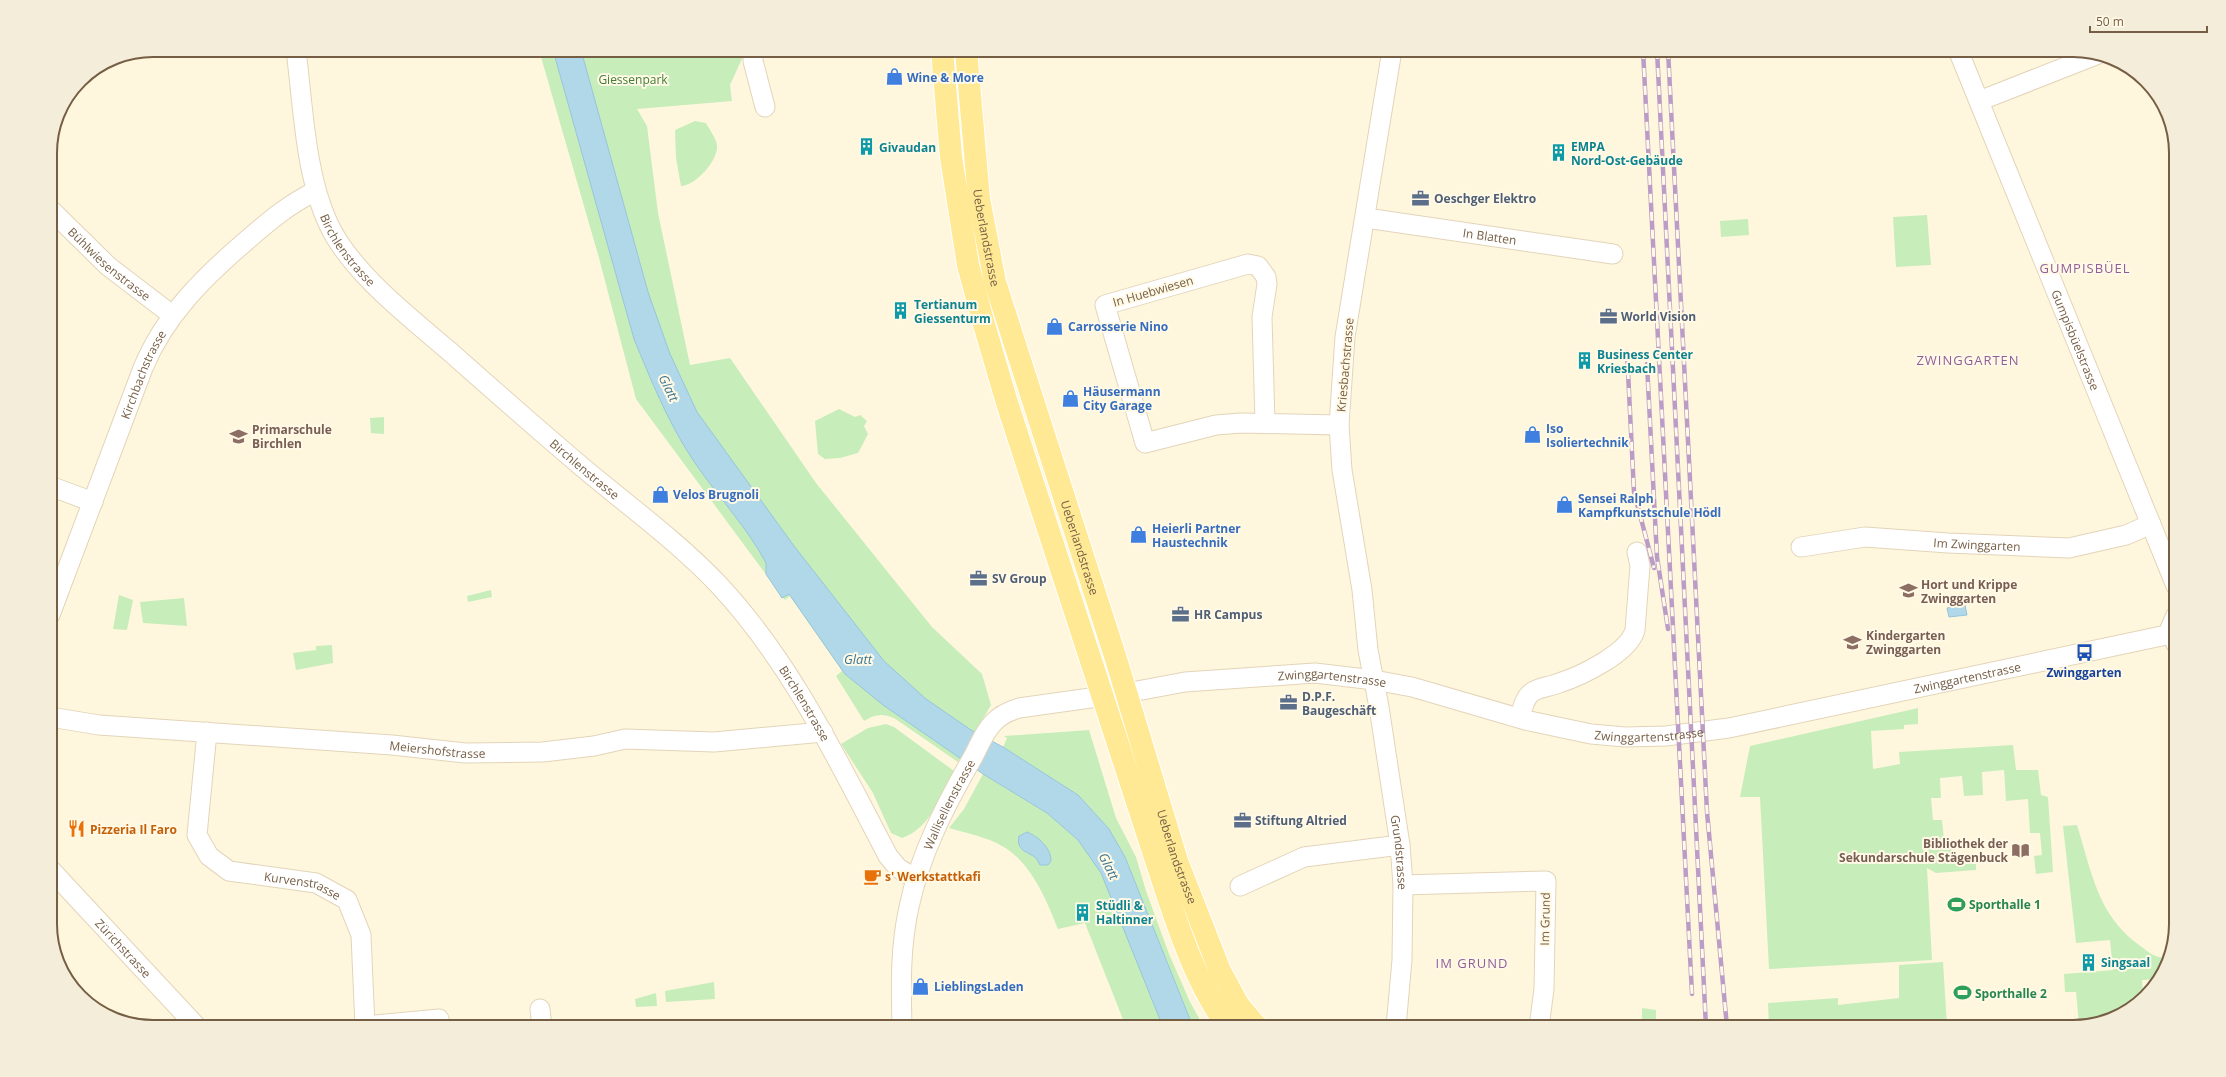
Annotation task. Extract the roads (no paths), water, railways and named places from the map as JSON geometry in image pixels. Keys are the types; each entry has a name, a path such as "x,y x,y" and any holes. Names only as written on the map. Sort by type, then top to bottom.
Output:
{"main road":[{"name":"Ueberlandstrasse","path":"943,57 951,157 968,266 1007,403 1182,937 1201,980 1224,1020"},
{"name":"Ueberlandstrasse","path":"967,57 979,199 995,282 1126,693 1177,861 1220,970 1236,998 1252,1020"}],"street":[{"name":"Birchlenstrasse","path":"297,57 311,167 316,191 328,223 339,243 352,261 413,320 575,461 662,532 719,586 776,656 824,732 888,856 898,868 916,879"},
{"path":"753,57 765,107"},
{"name":"Kriesbachstrasse","path":"1374,680 1368,650 1362,590 1342,470 1339,424 1345,337 1366,218 1391,57"},
{"name":"Gumpisbüelstrasse","path":"1961,57 2169,568"},
{"path":"1979,101 2087,58"},
{"name":"Kirchbachstrasse","path":"57,597 149,352 172,315 201,281 284,208 316,191"},
{"name":"Bühlwiesenstrasse","path":"57,216 108,266 172,315"},
{"name":"In Blatten","path":"1366,218 1613,254"},
{"name":"In Huebwiesen","path":"1265,422 1262,338 1267,284 1262,270 1258,266 1248,264 1105,305 1145,443 1216,425 1265,422 1339,424"},
{"path":"57,489 93,502"},
{"name":"Im Zwinggarten","path":"1800,547 1865,537 1951,544 2069,548 2126,535 2152,524"},
{"path":"1520,718 1528,696 1532,692 1560,683 1587,671 1613,655 1632,639 1635,630 1640,566 1637,552"},
{"name":"Zwinggartenstrasse","path":"1126,693 1185,682 1279,675 1315,674 1374,680 1412,687 1554,728 1625,737 1698,733 1729,728 2169,640"},
{"name":"Grundstrasse","path":"1374,680 1400,845 1403,885 1402,960 1397,1020"},
{"name":"Wallisellenstrasse","path":"902,1020 901,962 909,907 916,879 928,845 965,770 988,730 1003,714 1019,708 1126,693"},
{"name":"Meiershofstrasse","path":"57,718 99,725 392,745 465,753 543,752 594,746 625,739 714,742 824,732"},
{"name":"Kurvenstrasse","path":"207,732 197,835 209,856 228,871 316,883 347,900 361,935 365,1020"},
{"path":"1240,886 1304,857 1400,845"},
{"name":"Zürichstrasse","path":"57,877 190,1020"},
{"name":"Im Grund","path":"1403,885 1546,881 1544,988 1539,1020"},
{"name":"Kurvenstrasse","path":"428,1020 439,1019"}],"water":[{"name":"Glatt","path":"555,57 583,57 648,292 670,354 697,412 794,546 884,661 926,699 971,730 1003,747 1078,795 1109,829 1125,857 1190,1020 1160,1020 1101,873 1078,840 1047,813 983,774 883,705 845,674 789,594 782,598 766,574 766,563 758,549 699,469 674,429 634,339"},
{"path":"1965,605 1967,615 1949,617 1947,608"},
{"path":"1027,832 1040,840 1047,847 1051,861 1048,865 1040,865 1036,858 1023,850 1019,845 1019,836"}],"railway":[{"path":"1643,57 1692,994"},
{"path":"1657,57 1706,1020"},
{"path":"1668,57 1707,812 1726,1020"},
{"path":"1627,352 1634,492 1654,568"},
{"path":"1647,364 1657,557 1668,629"}],"place":[{"name":"Wine & More","path":"894,77"},
{"name":"Givaudan","path":"866,147"},
{"name":"EMPA Nord-Ost-Gebäude","path":"1558,153"},
{"name":"Oeschger Elektro","path":"1421,198"},
{"name":"Tertianum Giessenturm","path":"901,311"},
{"name":"World Vision","path":"1608,316"},
{"name":"Carrosserie Nino","path":"1055,326"},
{"name":"Business Center Kriesbach","path":"1584,361"},
{"name":"Häusermann City Garage","path":"1070,398"},
{"name":"Iso Isoliertechnik","path":"1533,435"},
{"name":"Primarschule Birchlen","path":"239,436"},
{"name":"Velos Brugnoli","path":"660,494"},
{"name":"Sensei Ralph Kampfkunstschule Hödl","path":"1565,505"},
{"name":"Heierli Partner Haustechnik","path":"1139,535"},
{"name":"SV Group","path":"979,578"},
{"name":"Hort und Krippe Zwinggarten","path":"1908,591"},
{"name":"HR Campus","path":"1181,614"},
{"name":"Kindergarten Zwinggarten","path":"1853,642"},
{"name":"Zwinggarten","path":"2084,653"},
{"name":"D.P.F. Baugeschäft","path":"1289,703"},
{"name":"Stiftung Altried","path":"1242,820"},
{"name":"Pizzeria Il Faro","path":"77,829"},
{"name":"Bibliothek der Sekundarschule Stägenbuck","path":"2021,850"},
{"name":"s' Werkstattkafi","path":"872,876"},
{"name":"Sporthalle 1","path":"1956,904"},
{"name":"Stüdli & Haltinner","path":"1083,912"},
{"name":"Singsaal","path":"2088,962"},
{"name":"LieblingsLaden","path":"921,986"},
{"name":"Sporthalle 2","path":"1962,993"}],"district":[{"name":"GUMPISBÜEL","path":"2085,268"},
{"name":"ZWINGGARTEN","path":"1968,360"},
{"name":"IM GRUND","path":"1472,963"}],"park label":[{"name":"Giessenpark","path":"633,79"}]}
